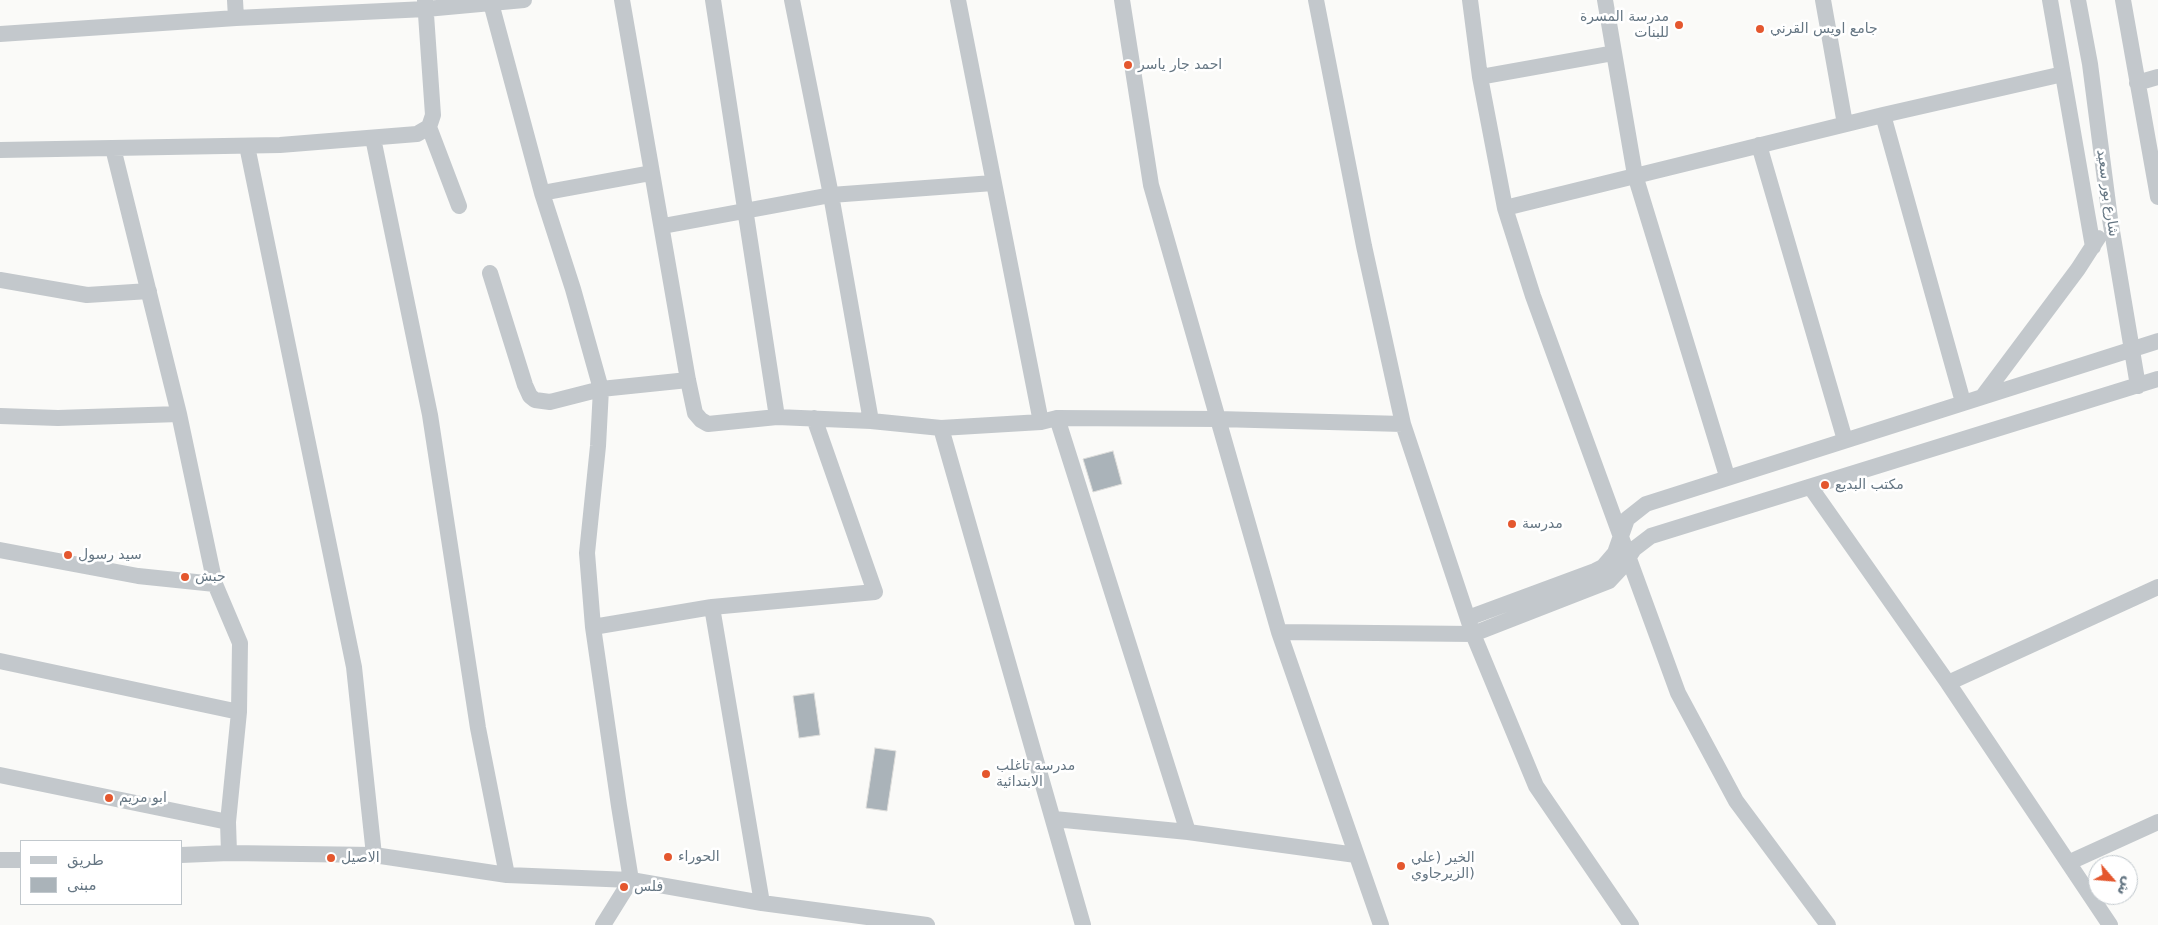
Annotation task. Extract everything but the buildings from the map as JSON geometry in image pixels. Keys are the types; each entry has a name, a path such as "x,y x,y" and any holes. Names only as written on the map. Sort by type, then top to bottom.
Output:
{"street":[{"path":"235,0 236,18"},
{"path":"0,34 524,0"},
{"path":"622,0 651,173 663,226 688,380 695,413 700,420 708,424 777,417 814,418 941,428 1049,420 1218,419 1403,424"},
{"path":"713,0 777,417"},
{"path":"792,0 831,195 871,421"},
{"path":"958,0 993,183 1049,420 1188,832"},
{"path":"1122,0 1151,185 1279,632 1381,925"},
{"path":"1316,0 1362,236 1403,424 1473,634 1536,786 1631,925"},
{"path":"1470,0 1480,77 1505,208 1533,296 1678,694 1736,802 1828,925"},
{"path":"1605,0 1635,175 1727,476"},
{"path":"1823,0 1845,124"},
{"path":"2069,0 2051,2 2093,247"},
{"name":"شارع بور سعيد","path":"2078,0 2090,64 2110,219 2138,386"},
{"path":"2123,0 2158,197"},
{"path":"491,3 542,193 573,288 601,389 598,446 587,553 593,627 618,806 631,880 603,925"},
{"path":"425,5 433,115 429,128 459,206"},
{"path":"1480,77 1614,53"},
{"path":"1505,208 1845,124 2063,74"},
{"path":"2137,83 2158,77"},
{"path":"1883,115 1963,402"},
{"path":"0,150 247,146 417,134 429,128"},
{"path":"373,138 430,415 478,728 507,875"},
{"path":"1759,145 1845,440"},
{"path":"247,146 354,667 374,856"},
{"path":"113,148 179,414 216,584 240,643 239,712 228,822 229,853"},
{"path":"542,193 651,173"},
{"path":"663,226 831,195 993,183"},
{"path":"1983,396 2093,247 2110,219"},
{"path":"490,273 525,385 530,396 535,400 550,402 601,389 688,380"},
{"path":"0,280 86,295 149,291"},
{"path":"1468,618 1595,571 1603,566 1615,553 1627,519 1646,504 1727,476 2158,341"},
{"path":"1279,632 1473,634 1600,585 1616,574 1634,549 1651,536 2158,380"},
{"path":"0,416 58,418 179,414"},
{"path":"593,627 712,607 875,592 814,418"},
{"path":"941,428 1083,925"},
{"path":"1811,488 1948,683 2070,862 2110,925"},
{"path":"0,550 138,576 216,584"},
{"path":"1948,683 2158,587"},
{"path":"712,607 762,903"},
{"path":"0,661 239,712"},
{"path":"0,774 228,822"},
{"path":"1054,819 1188,832 1356,855"},
{"path":"2070,862 2158,822"},
{"path":"182,855 229,853 374,856 507,875 631,880 762,903 927,925"},
{"path":"0,860 20,860"}],"place":[{"name":"مدرسة المسرة للبنات","path":"1679,25"},
{"name":"جامع اويس القرني","path":"1760,29"},
{"name":"احمد جار ياسر","path":"1128,65"},
{"name":"مكتب البديع","path":"1825,485"},
{"name":"مدرسة","path":"1512,524"},
{"name":"سيد رسول","path":"68,555"},
{"name":"حبش","path":"185,577"},
{"name":"مدرسة تاغلب الابتدائية","path":"986,774"},
{"name":"ابو مريم","path":"109,798"},
{"name":"الحوراء","path":"668,857"},
{"name":"الاصيل","path":"331,858"},
{"name":"الخير (علي الزيرجاوي)","path":"1401,866"},
{"name":"فلس","path":"624,887"}]}
